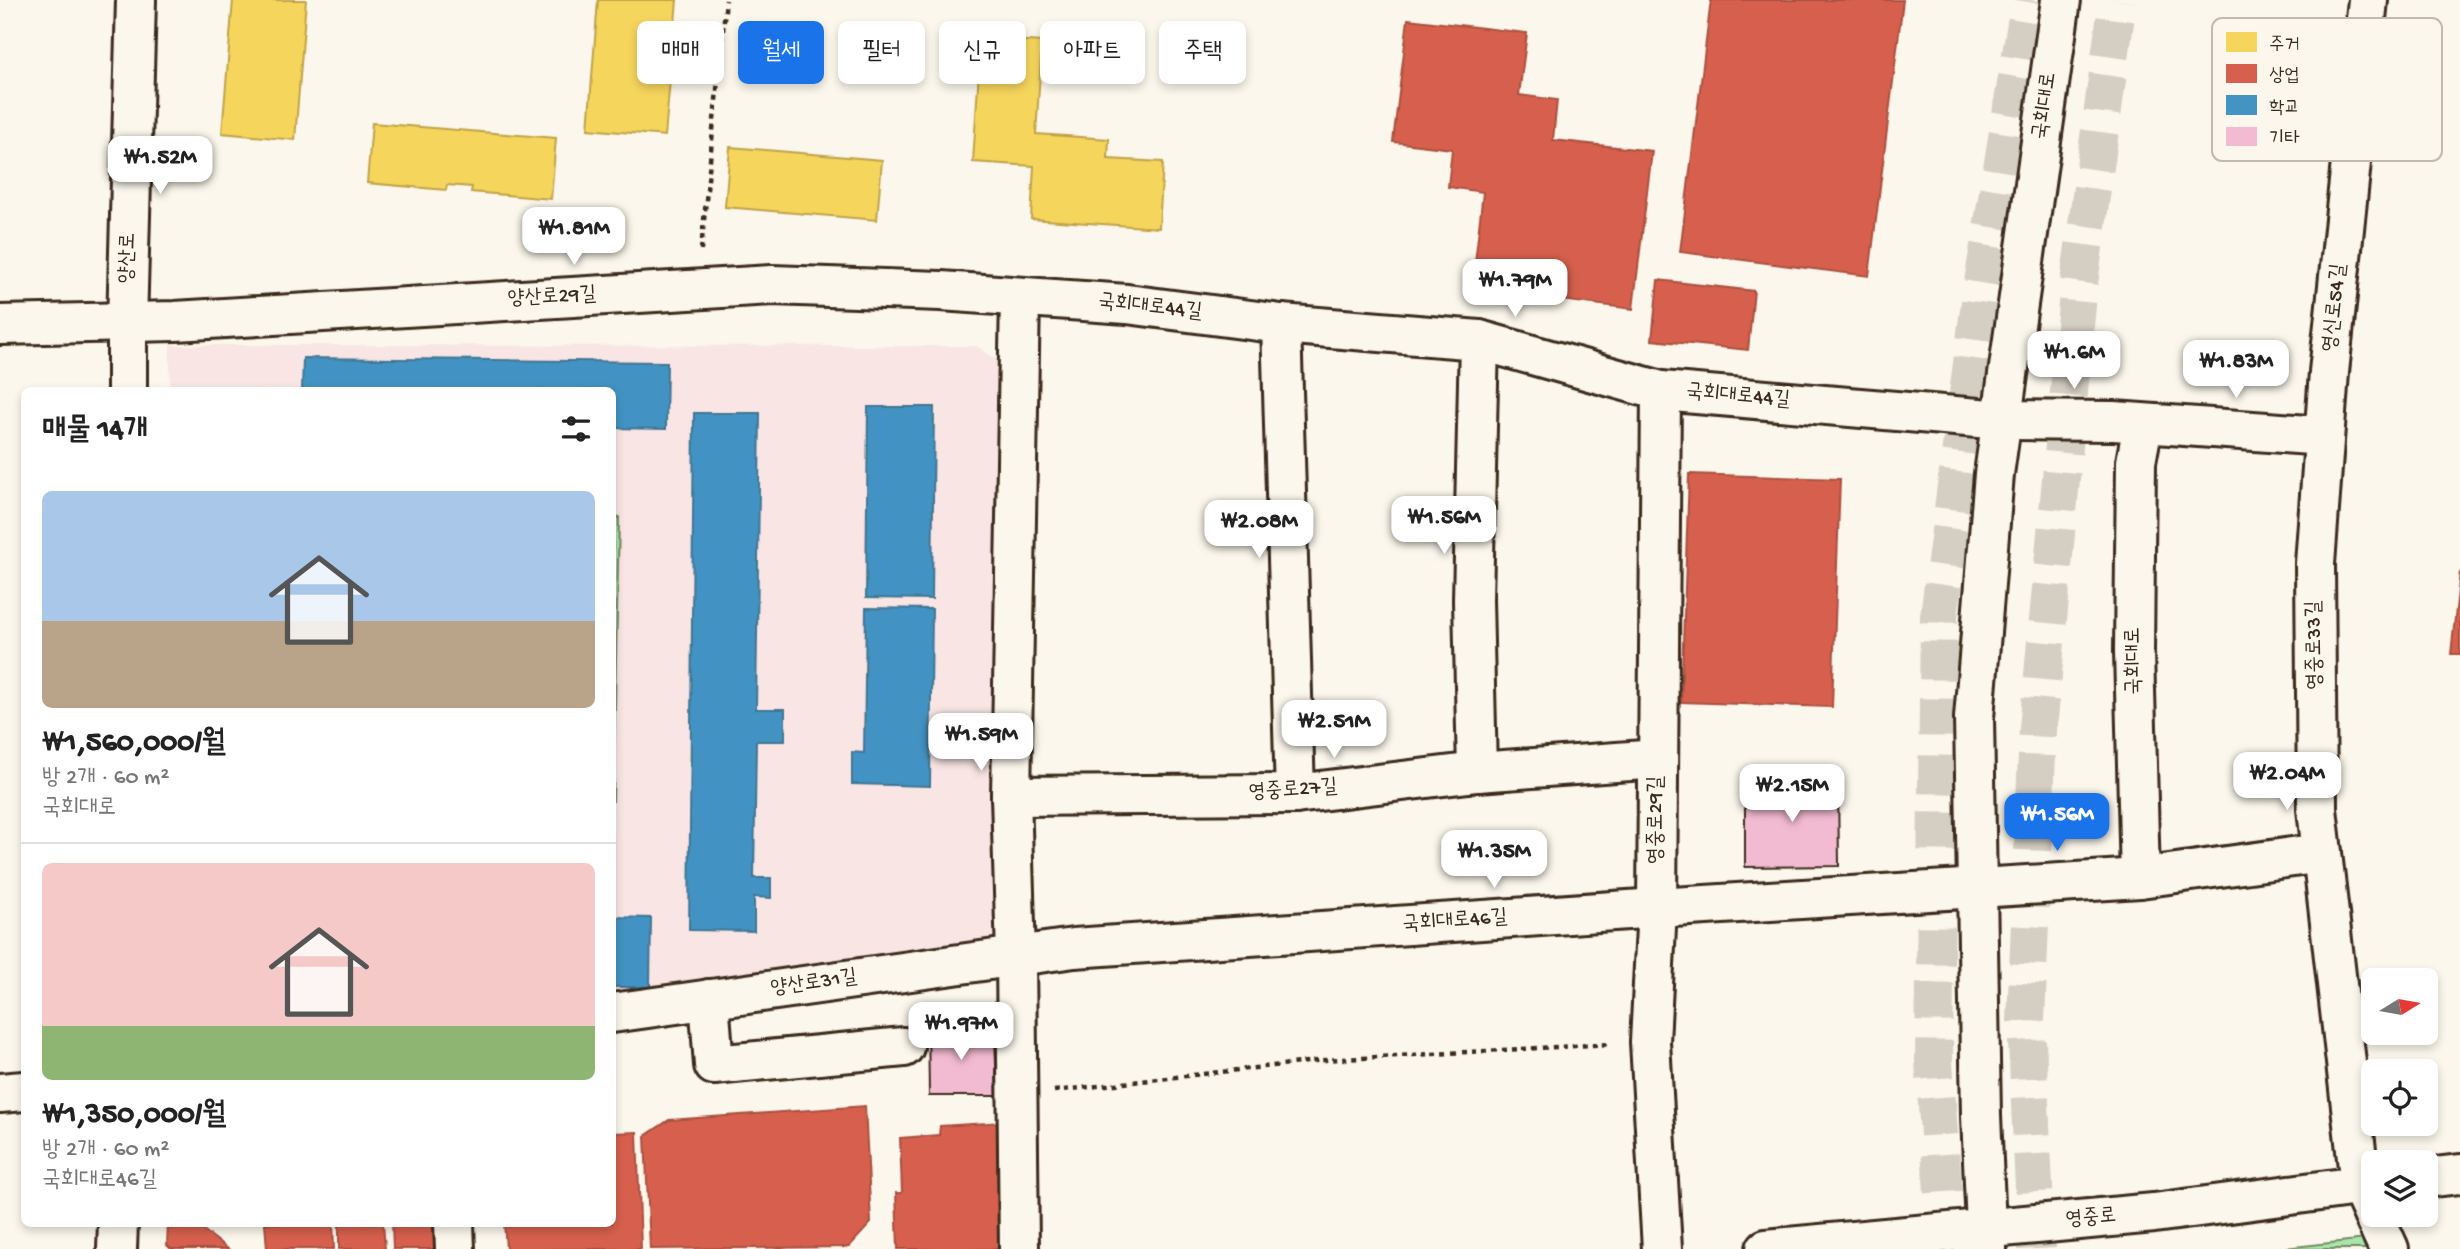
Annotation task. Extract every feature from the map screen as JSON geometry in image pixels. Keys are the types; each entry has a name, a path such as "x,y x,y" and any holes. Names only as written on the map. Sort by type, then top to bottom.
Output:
{"street":[{"name":"양산로","path":"127,387 136,0"},
{"name":"국회대로","path":"1987,1238 1981,1116 1975,718 1994,474 2061,0"},
{"name":"영신로54길","path":"2366,18 2368,0"},
{"name":"영신로54길","path":"2324,436 2352,161"},
{"name":"양산로29길","path":"0,325 127,324 772,285 941,291 1020,297"},
{"name":"국회대로44길","path":"1020,297 1127,304 1280,324 1479,340 1661,391 2002,420"},
{"path":"1019,1249 1016,956 1011,796 1020,297"},
{"path":"1280,324 1295,794"},
{"path":"1477,772 1473,600 1479,340"},
{"name":"영중로29길","path":"1661,391 1657,908 1650,1042 1662,1249"},
{"path":"2002,420 2114,421 2324,436"},
{"name":"국회대로","path":"2140,878 2134,638 2136,462 2143,424"},
{"name":"영중로33길","path":"2324,436 2315,564 2317,809 2363,1150"},
{"name":"영중로27길","path":"1011,796 1295,794 1477,772 1658,759"},
{"path":"1979,888 2140,878 2322,853"},
{"name":"국회대로46길","path":"1016,956 1088,947 1979,888"},
{"name":"양산로31길","path":"616,1012 1016,956"},
{"path":"709,999 714,1065 904,1047"},
{"path":"0,1093 21,1091"},
{"path":"2438,1177 2460,1174"},
{"name":"영중로","path":"1766,1249 1987,1238 2154,1213 2361,1200"},
{"path":"117,1227 117,1249"},
{"path":"454,1227 455,1249"},
{"name":"영중로33길","path":"2381,1227 2389,1249"}],"path":[{"path":"697,290 726,0"},
{"path":"1017,1095 1325,1060 1650,1042"}],"shaded area":[{"path":"170,345 977,346 1002,364 1005,930 979,957 616,992 616,387 170,387"}],"green space":[{"path":"616,516 619,517 616,660"},
{"path":"2366,1239 2370,1249 2276,1249"}],"building: 주거":[{"path":"233,0 306,0 295,140 222,133"},
{"path":"598,0 677,0 675,21 637,21 637,84 670,84 665,136 588,129"},
{"path":"1026,41 1040,42 1036,134 1109,139 1108,159 1163,162 1159,228 1031,219 1034,166 973,162 978,84 1026,84"},
{"path":"372,123 556,138 551,199 471,192 472,187 447,185 446,190 367,183"},
{"path":"730,147 882,160 877,220 725,207"}],"building: 상업":[{"path":"1711,0 1903,0 1869,276 1680,252"},
{"path":"1408,19 1527,33 1519,95 1557,100 1553,140 1652,151 1633,309 1472,289 1483,192 1448,187 1452,149 1393,142"},
{"path":"1658,280 1754,291 1748,350 1652,340"},
{"path":"1689,474 1840,479 1832,707 1681,702"},
{"path":"2460,572 2460,654 2451,654"},
{"path":"865,1106 871,1223 849,1247 650,1249 645,1136 669,1120"},
{"path":"1004,1122 1007,1249 898,1249 896,1193 902,1193 900,1138 939,1135 940,1126"},
{"path":"637,1132 641,1249 506,1249 504,1227 616,1227 616,1133"},
{"path":"168,1227 202,1227 228,1249 171,1249 167,1245"},
{"path":"265,1227 333,1227 334,1249 267,1249"},
{"path":"339,1227 383,1227 385,1249 339,1249"},
{"path":"392,1227 447,1227 448,1249 393,1249"}],"building: 학교":[{"path":"303,358 667,362 666,429 616,428 616,387 302,387"},
{"path":"868,407 934,407 932,599 866,598"},
{"path":"694,413 760,413 756,709 785,709 785,741 756,741 754,878 771,878 771,898 754,897 754,931 689,930"},
{"path":"866,608 932,609 930,786 852,784 852,752 864,753"},
{"path":"616,917 651,918 650,987 616,987"}],"building: 기타":[{"path":"1838,781 1839,866 1745,867 1745,782"},
{"path":"928,1016 946,1016 945,1033 995,1034 997,1096 929,1096"}],"tunnel":[{"path":"1947,1249 1934,1062 1939,616 1981,295 2030,0"},
{"path":"2037,1249 2026,1021 2038,729 2079,283 2118,0"}]}
